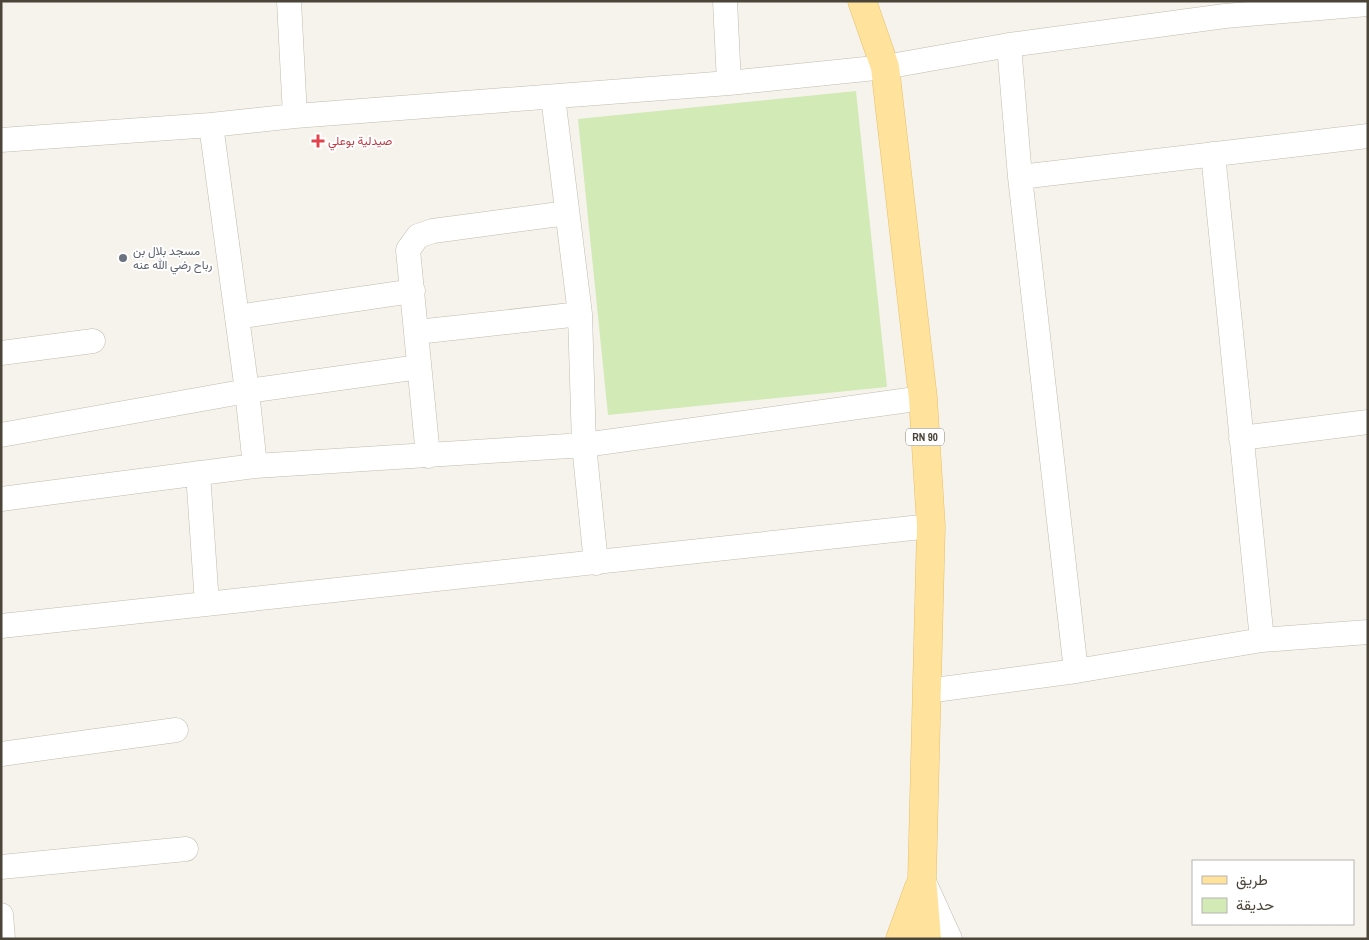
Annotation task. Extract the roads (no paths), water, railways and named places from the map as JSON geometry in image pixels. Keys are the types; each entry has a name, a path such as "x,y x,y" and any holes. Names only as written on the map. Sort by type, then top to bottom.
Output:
{"main road":[{"name":"RN 90","path":"862,1 885,67 923,398 931,526 922,878 927,939"},
{"name":"RN 90","path":"900,939 922,878"}],"street":[{"path":"289,1 295,116"},
{"path":"725,1 729,83"},
{"path":"1,140 729,83 885,67 1224,8 1368,4"},
{"path":"1009,45 1020,177 1076,671"},
{"path":"552,97 580,314 584,446 596,563"},
{"path":"211,125 247,391 255,466"},
{"path":"1020,177 1368,136"},
{"path":"1213,154 1262,640"},
{"path":"428,456 408,250 418,236 433,231 567,213"},
{"path":"237,317 413,291"},
{"path":"416,332 580,314"},
{"path":"1,353 93,341"},
{"path":"1,435 247,391 420,367"},
{"path":"1,499 255,466 584,446 923,398"},
{"path":"1242,438 1368,422"},
{"path":"198,473 207,604"},
{"path":"1,626 931,526"},
{"path":"927,691 1076,671 1262,640 1368,632"},
{"path":"1,754 176,730"},
{"path":"1,868 186,849"},
{"path":"922,878 950,939"},
{"path":"1,915 3,939"}],"place":[{"name":"صيدلية بوعلي","path":"318,141"},
{"name":"مسجد بلال بن رباح رضي الله عنه","path":"123,258"}]}
